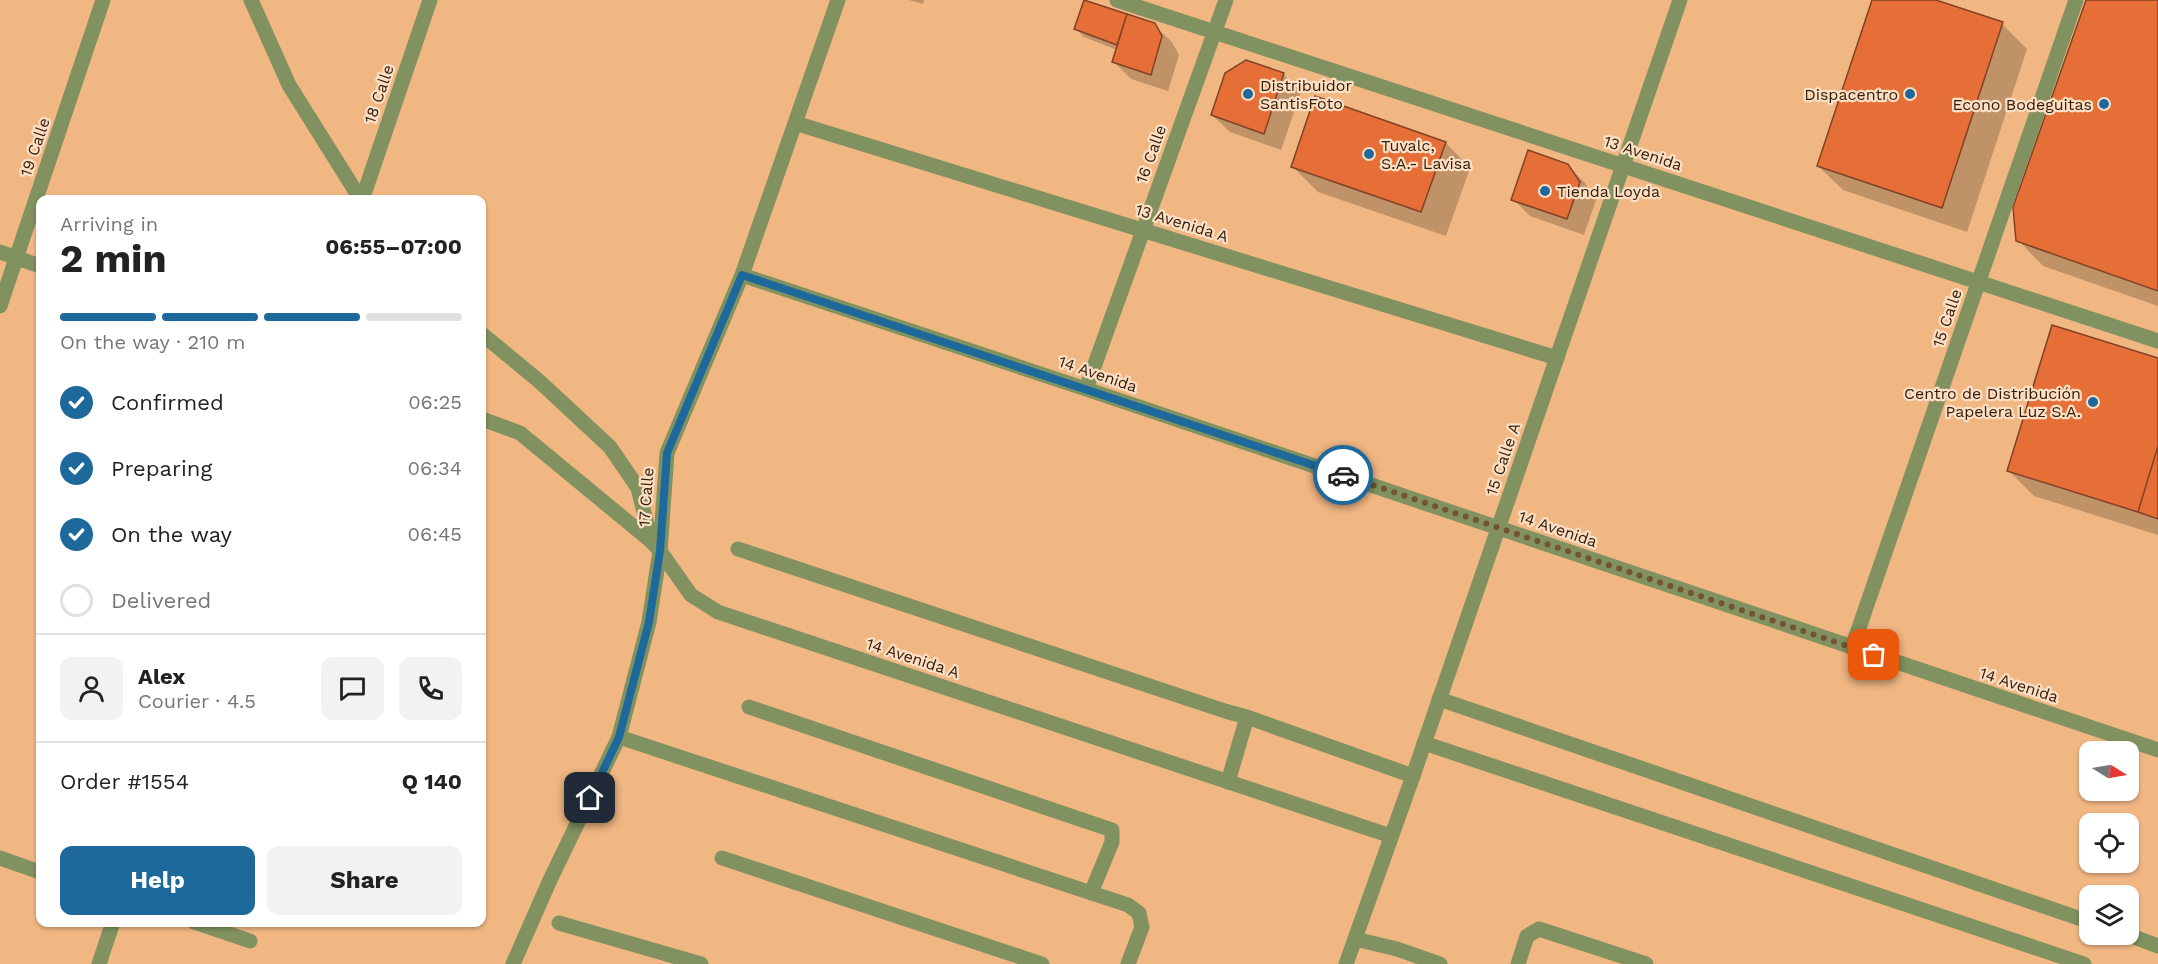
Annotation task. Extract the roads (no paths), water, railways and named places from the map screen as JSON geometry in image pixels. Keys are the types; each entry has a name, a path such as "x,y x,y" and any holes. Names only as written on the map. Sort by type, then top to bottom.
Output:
{"street":[{"name":"19 Calle","path":"38,195 103,0"},
{"path":"251,0 289,85 359,195"},
{"name":"18 Calle","path":"364,195 430,0"},
{"name":"17 Calle","path":"513,964 550,880 619,737 649,622 667,453 742,275 838,0"},
{"name":"13 Avenida","path":"1117,0 2158,341"},
{"name":"16 Calle","path":"1086,388 1226,0"},
{"name":"15 Calle A","path":"1346,964 1680,0"},
{"name":"15 Calle","path":"1852,648 2076,0"},
{"name":"13 Avenida A","path":"795,123 1557,358"},
{"name":"19 Calle","path":"0,306 36,201"},
{"path":"0,252 36,265"},
{"name":"14 Avenida","path":"742,275 1086,388 2158,750"},
{"path":"486,337 539,381 610,447 638,488 656,546"},
{"name":"14 Avenida A","path":"486,420 520,433 656,546 691,595 718,612 1391,836"},
{"path":"738,549 1247,717 1413,776"},
{"path":"1439,699 2079,918"},
{"path":"749,707 1112,830 1113,842 1091,893"},
{"path":"1228,782 1247,717"},
{"path":"619,737 1128,905 1139,913 1142,927 1128,964"},
{"path":"1424,743 2084,964"},
{"path":"0,858 36,871"},
{"path":"722,858 1042,964"},
{"path":"559,923 701,964"},
{"path":"99,964 111,927"},
{"path":"209,927 250,941"},
{"path":"1518,964 1527,936 1539,929 1646,964"},
{"path":"1355,939 1397,949 1440,964"},
{"path":"2139,939 2158,946"}],"place":[{"name":"Distribuidor SantisFoto","path":"1248,94"},
{"name":"Dispacentro","path":"1910,94"},
{"name":"Econo Bodeguitas","path":"2104,104"},
{"name":"Tuvalc, S.A.- Lavisa","path":"1369,154"},
{"name":"Tienda Loyda","path":"1545,191"},
{"name":"Centro de Distribución Papelera Luz S.A.","path":"2093,402"}]}
